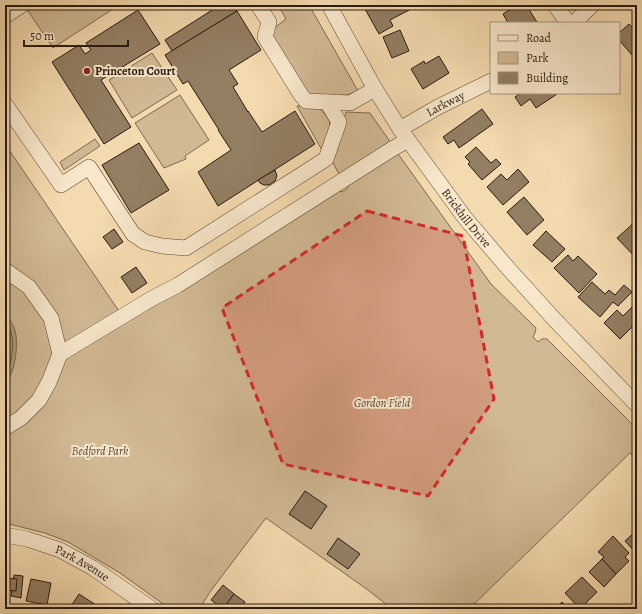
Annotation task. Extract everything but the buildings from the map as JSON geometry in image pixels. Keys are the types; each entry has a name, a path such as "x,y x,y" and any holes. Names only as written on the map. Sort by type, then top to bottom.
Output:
{"street":[{"path":"5,16 22,5"},
{"path":"258,5 269,22 265,37 306,101 350,103 375,89"},
{"name":"Brickhill Drive","path":"329,5 375,89 404,134 465,218 554,319 637,404"},
{"path":"555,5 567,22"},
{"path":"575,22 592,5"},
{"name":"Larkway","path":"60,354 178,285 385,154 404,134 438,107 490,81"},
{"path":"5,104 62,185 90,167 133,234 145,242 162,246 186,248 326,159 338,122 327,102"},
{"path":"5,270 29,287 51,318 60,354 48,382 38,400 21,418 5,428"},
{"name":"Park Avenue","path":"5,535 27,539 60,550 93,568 152,609"}],"highlighted area":[{"path":"367,211 463,236 494,399 428,496 283,464 222,308"}],"green space":[{"path":"37,5 119,5 53,48 28,11"},
{"path":"278,5 309,5 358,91 347,95 315,97 306,94 269,32 286,19"},
{"path":"152,53 177,90 132,118 109,80"},
{"path":"180,95 209,140 185,156 186,159 164,168 135,123"},
{"path":"297,106 318,106 329,120 331,131 323,152"},
{"path":"346,112 370,113 391,143 340,176 331,159"},
{"path":"95,139 100,146 64,170 60,162"},
{"name":"Gordon Field","path":"5,144 123,317 336,190 342,192 348,188 349,181 396,151 491,284 536,328 533,337 538,342 542,339 547,339 637,429 637,455 635,458 630,453 469,609 392,609 368,590 266,518 212,589 199,609 170,609 120,573 68,542 45,533 5,523"}],"water":[{"path":"5,314 15,330 17,343 14,366 5,385"}],"place":[{"name":"Princeton Court","path":"87,71"}],"park label":[{"name":"Bedford Park","path":"100,451"}]}
